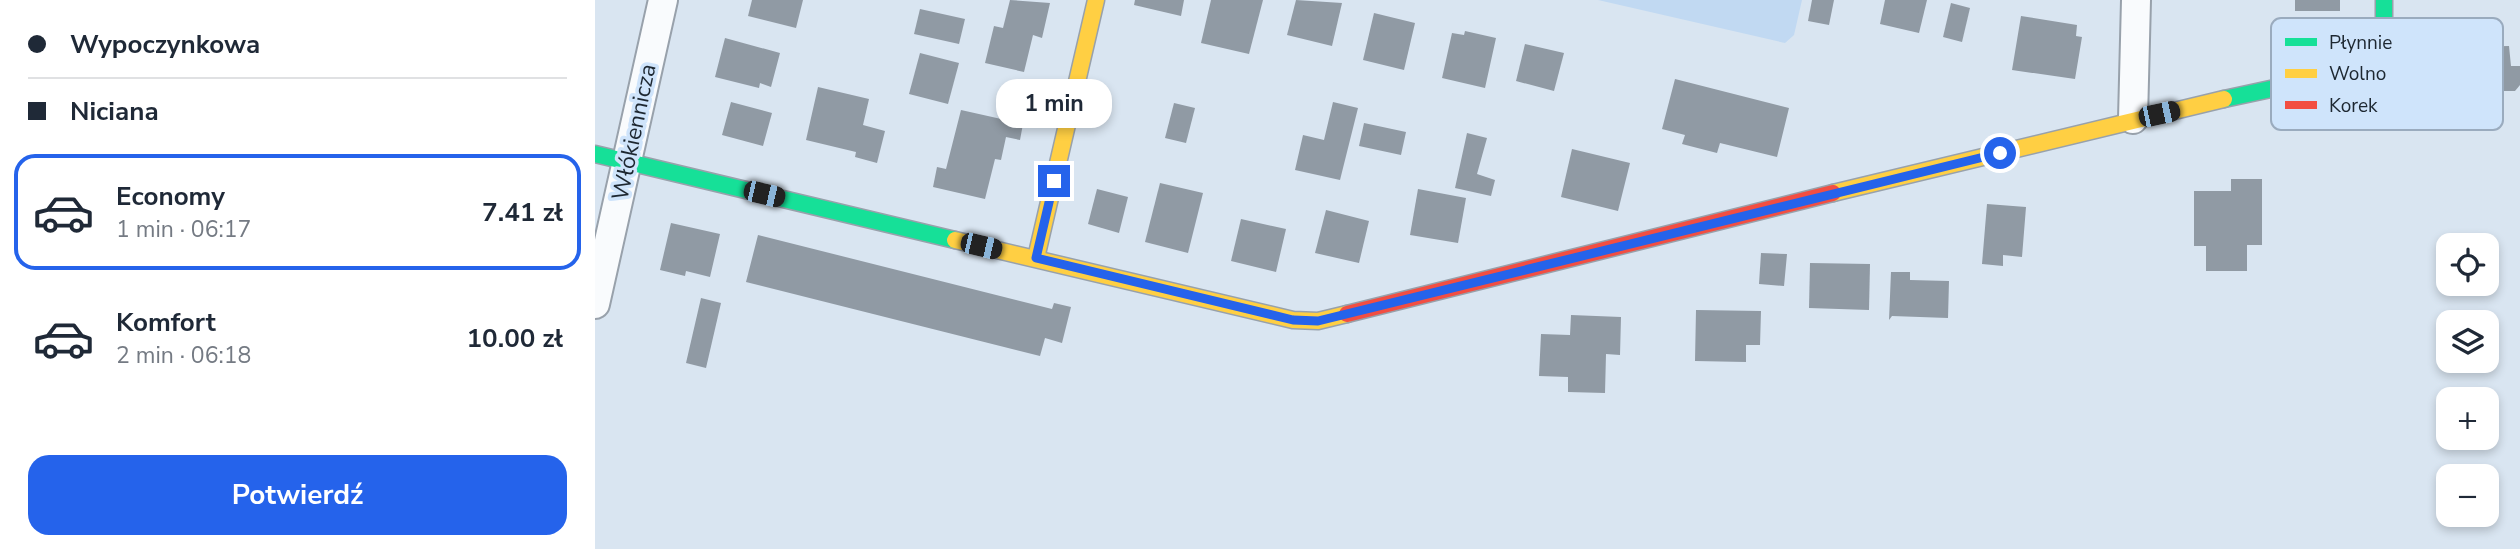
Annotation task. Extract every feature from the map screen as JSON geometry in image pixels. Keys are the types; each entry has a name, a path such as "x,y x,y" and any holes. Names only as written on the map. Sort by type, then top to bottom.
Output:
{"street":[{"name":"Włókiennicza","path":"595,304 663,0"},
{"path":"1036,258 1096,0"},
{"path":"2133,119 2136,0"},
{"path":"2384,0 2384,18"},
{"path":"595,154 1293,320 1318,321 2133,119 2271,89"}],"shaded area":[{"path":"1598,0 1802,0 1794,35 1785,43"}],"building":[{"path":"752,0 803,0 796,28 748,16"},
{"path":"1010,0 1050,3 1042,38 1033,35 1024,72 985,63 994,26 1003,28"},
{"path":"1135,0 1184,0 1181,16 1134,5"},
{"path":"1211,0 1263,0 1249,54 1201,43"},
{"path":"1296,0 1342,3 1332,46 1287,35"},
{"path":"1812,0 1834,0 1829,25 1808,21"},
{"path":"1885,0 1927,0 1919,33 1880,24"},
{"path":"2295,0 2340,0 2340,11 2295,11"},
{"path":"1951,3 1970,8 1962,42 1943,37"},
{"path":"920,9 965,19 959,44 914,34"},
{"path":"1374,13 1415,23 1404,70 1363,60"},
{"path":"2021,16 2077,25 2076,36 2082,37 2075,79 2012,70"},
{"path":"1465,31 1496,38 1485,88 1442,78 1452,33 1464,35"},
{"path":"725,38 780,53 771,87 760,83 759,88 715,77"},
{"path":"1525,44 1564,53 1554,91 1516,81"},
{"path":"2503,46 2509,46 2511,66 2520,66 2520,85 2515,91 2503,91"},
{"path":"920,53 959,63 948,104 909,94"},
{"path":"1675,79 1789,108 1777,157 1720,143 1717,153 1682,144 1685,135 1662,129"},
{"path":"818,87 869,99 863,125 885,131 877,163 855,157 856,152 806,140"},
{"path":"731,102 772,113 763,146 722,135"},
{"path":"1333,102 1358,108 1340,180 1295,170 1303,135 1324,140"},
{"path":"1174,103 1195,108 1186,143 1165,138"},
{"path":"961,110 1023,124 1020,140 1006,137 1001,160 995,159 985,199 933,187 937,167 946,169"},
{"path":"1364,123 1406,132 1401,155 1359,146"},
{"path":"1467,133 1487,138 1477,174 1495,180 1491,196 1455,188"},
{"path":"1572,149 1630,163 1618,211 1561,197"},
{"path":"2231,179 2262,179 2262,245 2247,245 2247,271 2206,271 2206,246 2194,246 2194,191 2231,191"},
{"path":"1160,183 1203,193 1188,253 1145,242"},
{"path":"1097,189 1128,197 1119,233 1088,224"},
{"path":"1418,189 1466,198 1458,243 1410,235"},
{"path":"1987,204 2026,207 2022,257 2003,255 2003,266 1982,264"},
{"path":"1326,210 1369,221 1359,263 1315,253"},
{"path":"1241,219 1286,229 1276,272 1231,261"},
{"path":"671,223 720,234 710,277 686,271 685,276 660,270"},
{"path":"758,235 1052,309 1054,303 1071,307 1062,343 1045,338 1040,356 746,282"},
{"path":"1761,253 1787,254 1784,286 1759,284"},
{"path":"1810,263 1870,264 1869,310 1809,308"},
{"path":"1891,272 1910,272 1910,280 1949,281 1948,318 1892,316 1889,320"},
{"path":"701,298 721,303 706,368 686,363"},
{"path":"1696,310 1761,311 1760,345 1746,345 1746,362 1695,361"},
{"path":"1571,315 1621,317 1620,355 1606,354 1605,393 1568,392 1568,377 1539,376 1541,334 1570,335"}],"traffic: fast":[{"path":"2384,0 2384,18"},
{"path":"2224,99 2271,89"},
{"path":"595,154 955,240"}],"traffic: slow":[{"path":"1036,258 1096,0"},
{"path":"1833,193 2224,99"},
{"path":"955,240 1293,320 1318,321 1347,314"}],"traffic: jam":[{"path":"1347,314 1833,193"}],"route":[{"path":"1054,181 1036,258 1293,320 1318,321 1344,317 2000,153"}]}
